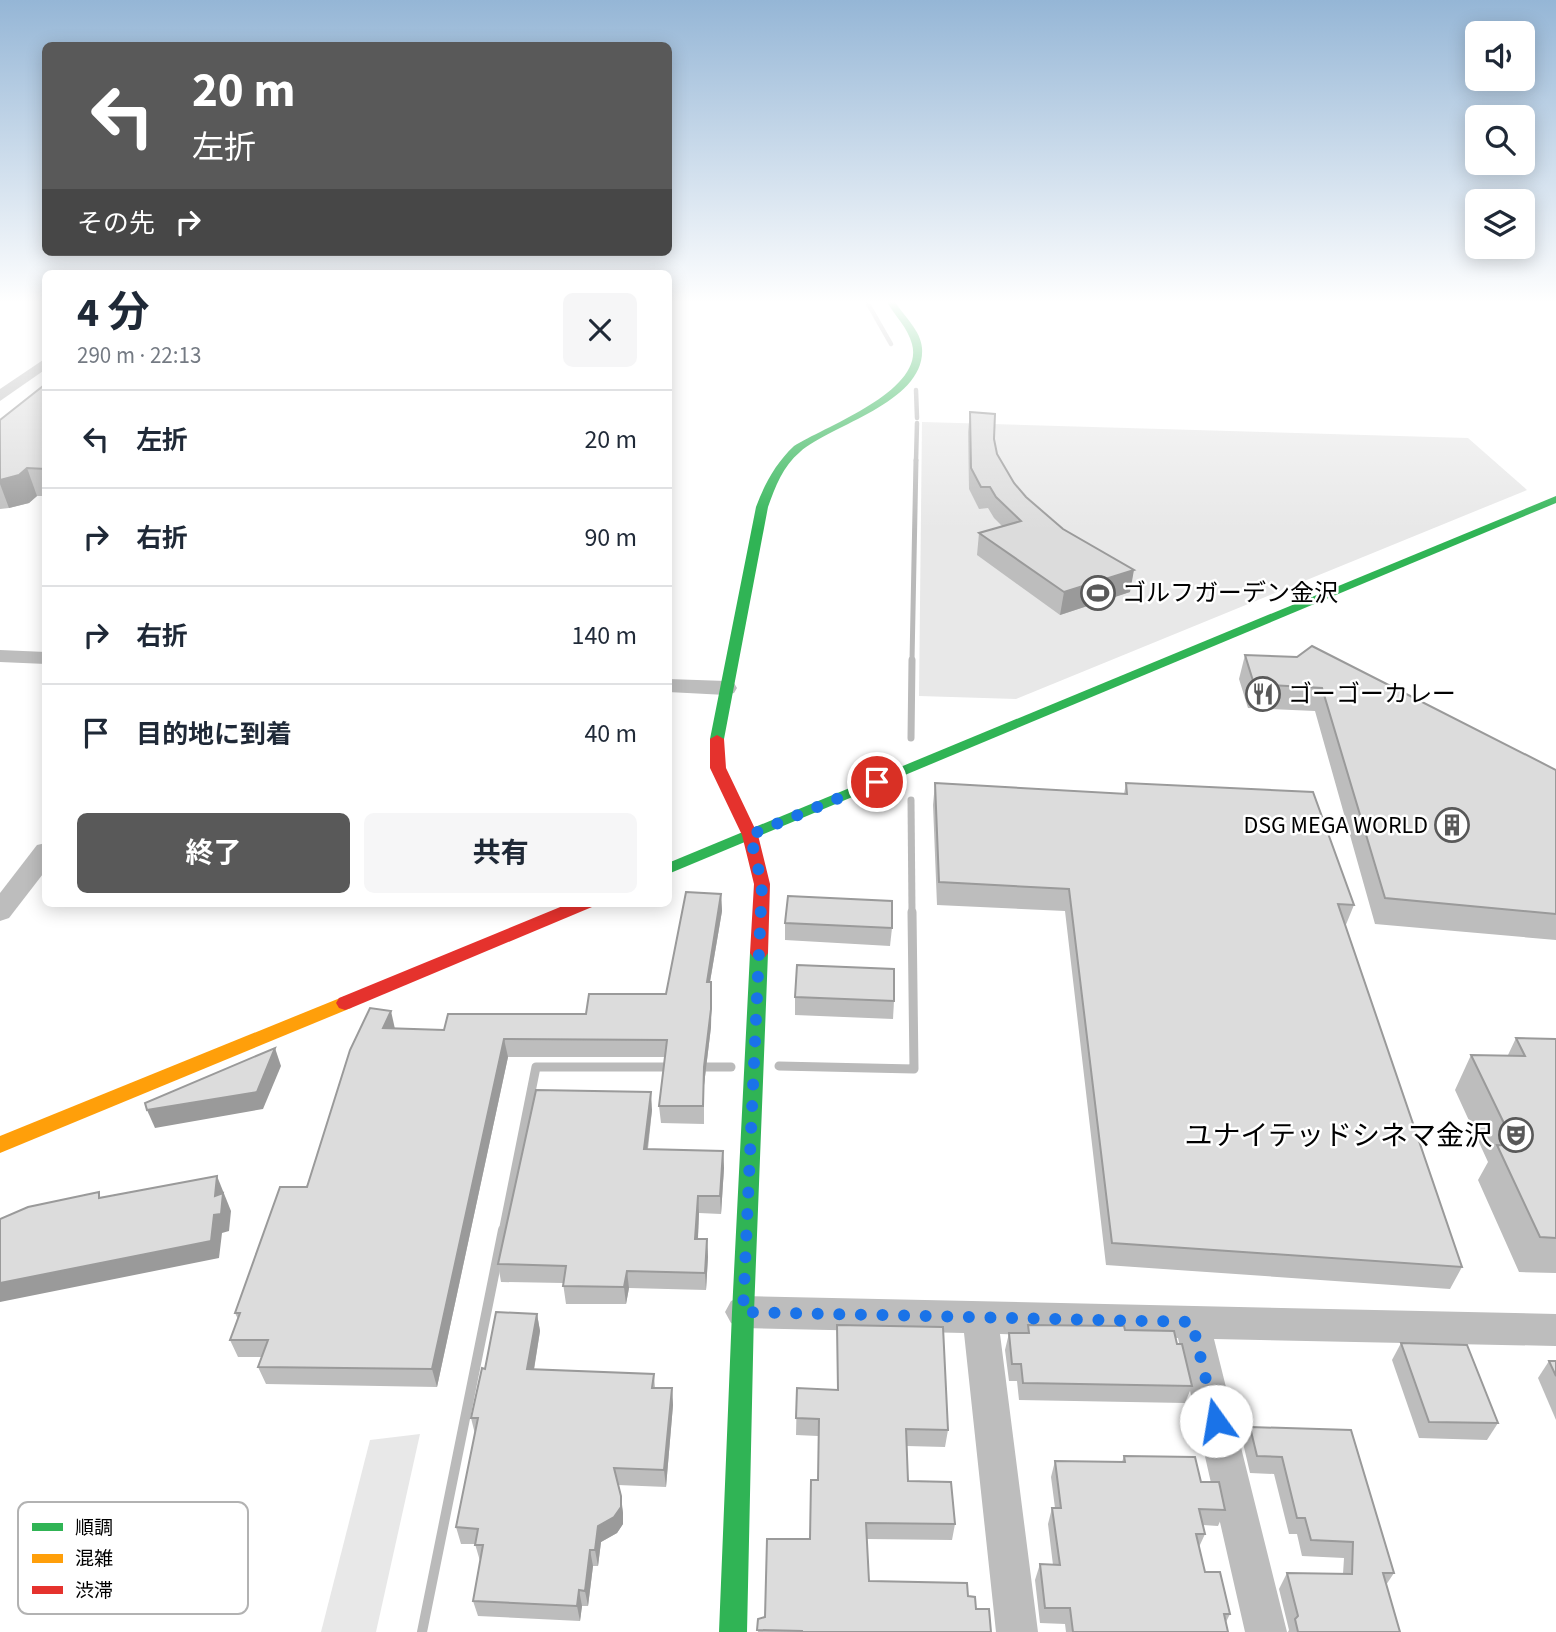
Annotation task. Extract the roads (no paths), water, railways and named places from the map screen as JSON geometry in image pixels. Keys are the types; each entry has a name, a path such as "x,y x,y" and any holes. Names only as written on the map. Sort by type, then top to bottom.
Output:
{"street":[{"path":"0,396 24,378"},
{"path":"733,1632 743,1312 762,884 750,835 718,768 717,733 762,507 774,476 800,447 822,431 886,400 909,378"},
{"path":"672,867 1556,499"},
{"path":"0,656 42,658"},
{"path":"672,685 726,688"},
{"path":"0,912 42,855"},
{"path":"0,1146 576,907"},
{"path":"743,1312 1556,1330"},
{"path":"980,1319 1017,1632"},
{"path":"1192,1322 1266,1632"}],"waterway":[{"path":"916,390 917,418"},
{"path":"916,461 917,423"},
{"path":"912,661 916,460"},
{"path":"911,738 912,660"},
{"path":"911,800 912,914"},
{"path":"779,1066 914,1069 912,912"},
{"path":"503,1232 536,1067 673,1067"},
{"path":"699,1067 731,1067"},
{"path":"422,1632 503,1230"}],"place":[{"name":"ゴルフガーデン金沢","path":"1098,593"},
{"name":"ゴーゴーカレー","path":"1263,694"},
{"name":"DSG MEGA WORLD","path":"1452,825"},
{"name":"ユナイテッドシネマ金沢","path":"1516,1135"}]}
